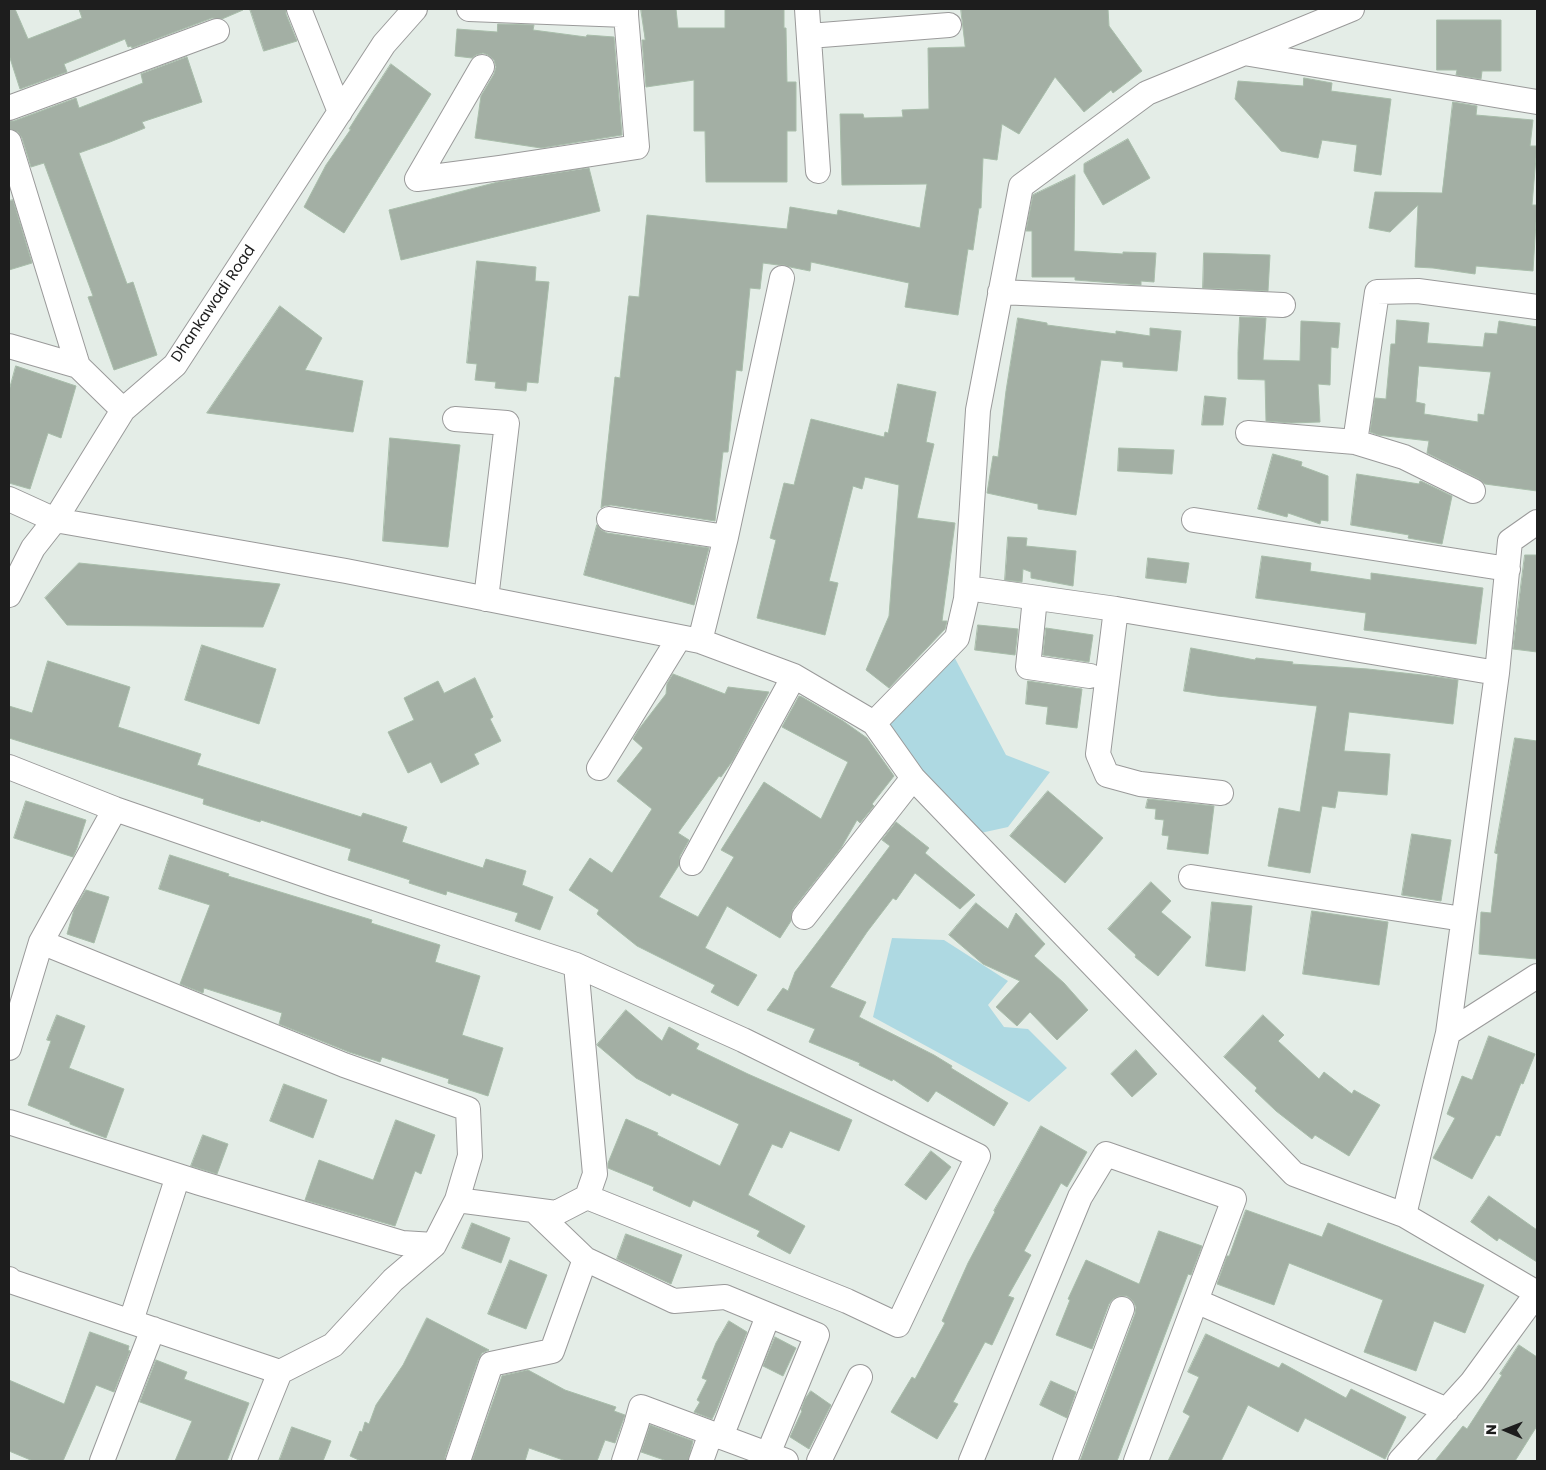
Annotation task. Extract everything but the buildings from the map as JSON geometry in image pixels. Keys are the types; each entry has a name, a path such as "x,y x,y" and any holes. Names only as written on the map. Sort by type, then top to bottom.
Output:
{"street":[{"path":"299,9 340,112"},
{"name":"Dhankawadi Road","path":"9,595 33,548 55,520 123,410 175,365 384,44 415,9"},
{"path":"469,9 626,12 636,147 500,168 417,178 482,67"},
{"path":"807,9 818,171"},
{"path":"874,723 957,638 966,599 978,410 1021,186 1147,93 1352,9"},
{"path":"809,36 949,25"},
{"path":"9,108 218,31"},
{"path":"1244,54 1537,102"},
{"path":"9,142 78,366"},
{"path":"599,768 690,639 726,537 782,278"},
{"path":"1355,442 1377,292 1418,291 1537,306"},
{"path":"1000,292 1283,305"},
{"path":"9,346 78,366 123,410"},
{"path":"455,418 507,423 486,599"},
{"path":"1248,433 1355,442 1404,457 1473,491"},
{"path":"9,499 55,520 346,571 690,639 794,676 874,723 913,778 1294,1174 1404,1214 1537,1293 1472,1382 1400,1461"},
{"path":"609,519 726,537"},
{"path":"1194,520 1508,569"},
{"path":"1404,1214 1448,1033 1497,673 1510,541 1537,522"},
{"path":"967,588 1116,609 1497,673"},
{"path":"1035,598 1028,668 1090,676"},
{"path":"1116,609 1098,754 1107,775 1140,784 1221,793"},
{"path":"692,863 794,676"},
{"path":"9,767 115,809 576,965 742,1040 978,1156 898,1325 848,1300 587,1197"},
{"path":"804,918 913,778"},
{"path":"9,1048 41,942 115,809"},
{"path":"1191,877 1463,919"},
{"path":"41,942 344,1065 468,1110 470,1156 457,1200 434,1245 393,1280 333,1344 280,1372 244,1461"},
{"path":"457,1200 556,1213 587,1197 595,1174 576,965"},
{"path":"1448,1033 1537,976"},
{"path":"9,1122 178,1176 402,1243 434,1245"},
{"path":"970,1461 1080,1197 1106,1154 1234,1199 1136,1461"},
{"path":"131,1321 178,1176"},
{"path":"536,1210 585,1259 674,1300 725,1297 817,1335 777,1458 641,1407 624,1461"},
{"path":"458,1461 491,1364 552,1351 585,1259"},
{"path":"9,1279 280,1372"},
{"path":"1196,1301 1447,1410"},
{"path":"1064,1461 1122,1309"},
{"path":"701,1461 716,1435 768,1316"},
{"path":"108,1459 153,1329"},
{"path":"819,1461 860,1377"}],"shaded area":[{"path":"949,647 1006,755 1050,772 1008,827 976,834 882,724"},
{"path":"892,938 944,940 1008,981 988,1005 1004,1027 1028,1029 1067,1068 1029,1102 873,1017"}]}
